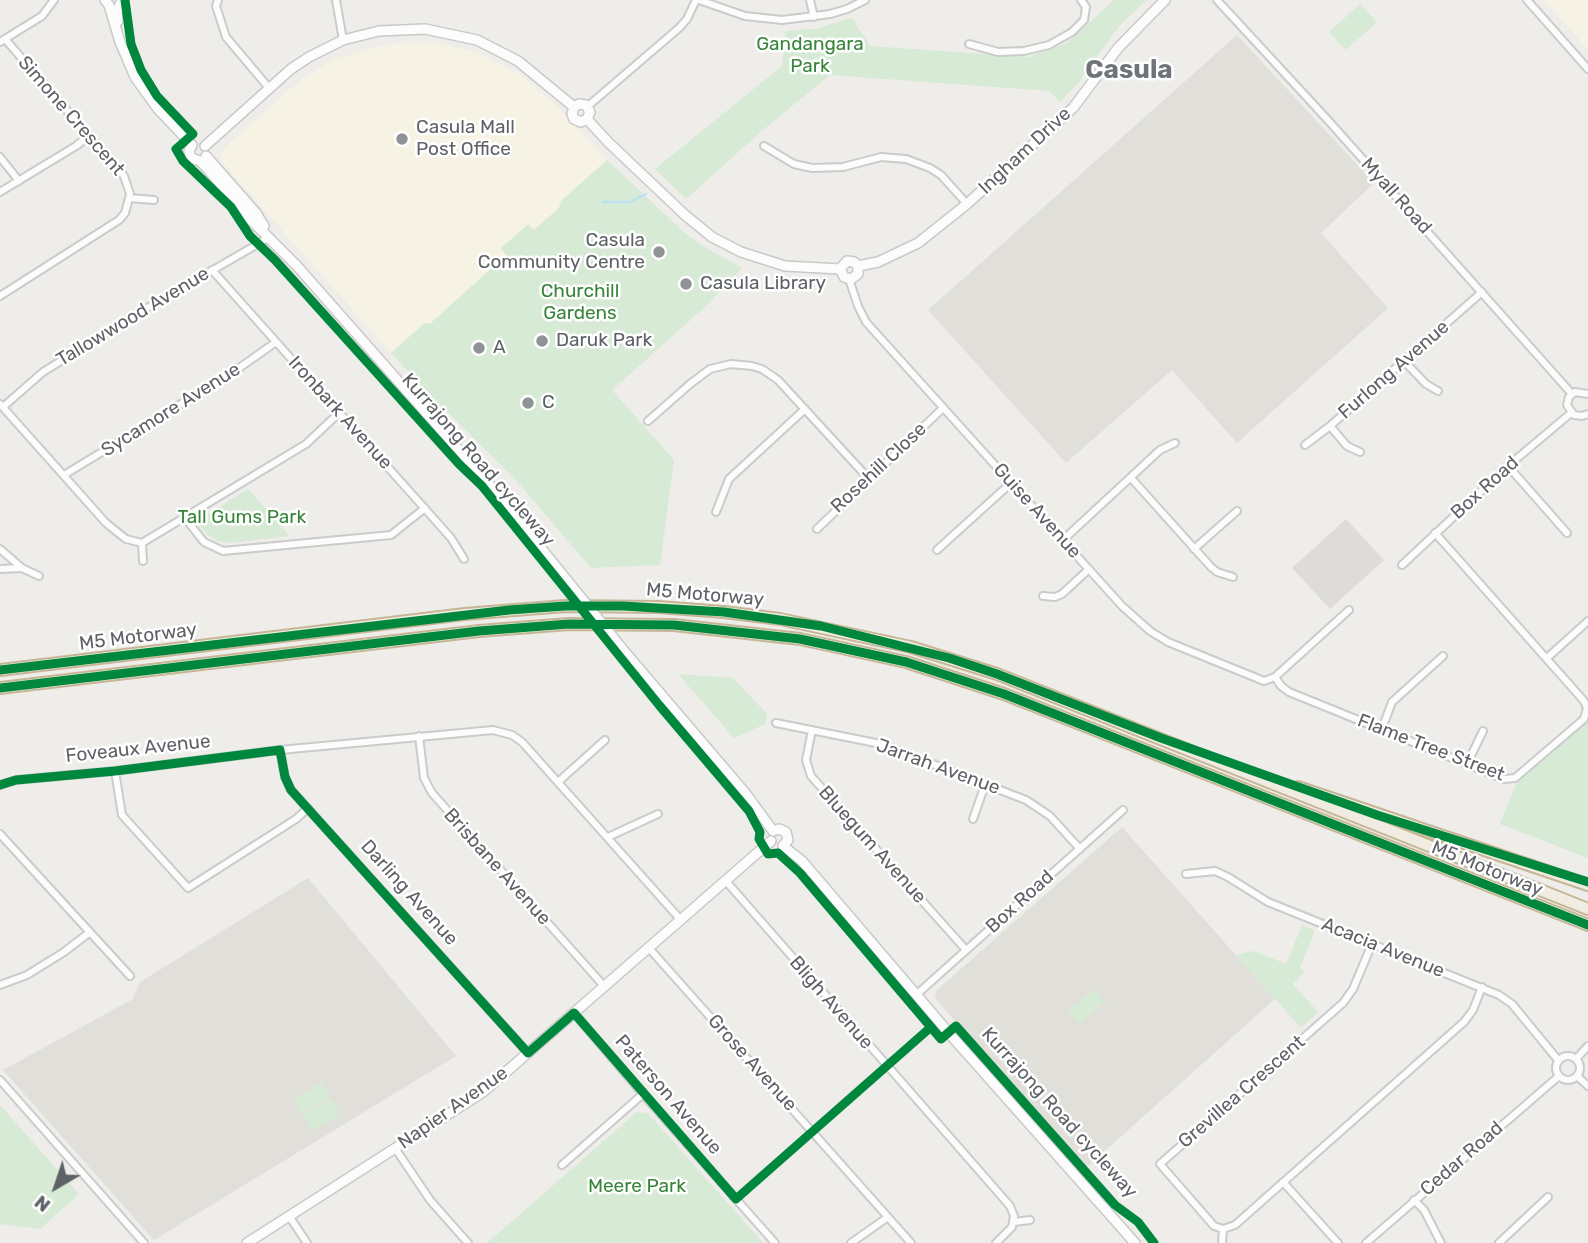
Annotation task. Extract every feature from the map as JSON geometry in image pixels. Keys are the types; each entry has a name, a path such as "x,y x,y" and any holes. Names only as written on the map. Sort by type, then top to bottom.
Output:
{"highway":[{"name":"M5 Motorway","path":"0,670 509,610 565,606 670,608 780,619 911,647 997,674 1588,909"},
{"name":"M5 Motorway","path":"0,688 479,631 569,624 674,625 800,639 906,662 1004,694 1588,925"},
{"path":"1161,738 1498,855 1588,883"}],"street":[{"path":"2,40 42,16 54,0"},
{"path":"218,0 216,6 226,37 269,88"},
{"path":"336,0 343,40"},
{"path":"588,106 679,28 697,0 721,9 764,19 796,20 847,9 865,0"},
{"path":"810,0 814,17"},
{"path":"968,44 998,52 1024,51 1049,45 1072,32 1084,20 1086,7 1081,0"},
{"name":"Ingham Drive","path":"858,267 878,262 918,243 967,204 1073,108 1130,34 1165,0"},
{"name":"Myall Road","path":"1217,0 1572,394"},
{"path":"1528,0 1588,69"},
{"path":"114,2 126,57 146,94 192,145"},
{"path":"192,145 190,156 193,160 203,154 269,88 309,57 343,40 379,30 435,30 463,36 494,48 518,61 574,107"},
{"name":"Simone Crescent","path":"0,296 108,228 125,213 129,198 129,185 124,176 2,40"},
{"path":"581,103 588,106 590,112 587,119 574,119 574,107 581,103"},
{"path":"587,119 608,142 712,237 741,252 785,266 840,269"},
{"path":"0,192 89,136"},
{"path":"192,145 198,143 249,218 270,236 494,489 624,651 746,794 773,831"},
{"path":"764,146 794,164 812,168 843,167 881,157 906,159 930,168 967,204"},
{"path":"0,157 19,181"},
{"path":"129,198 154,200"},
{"name":"Tallowwood Avenue","path":"1,405 43,372 270,236"},
{"path":"849,260 858,267 856,276 849,279 843,276 840,269 849,260"},
{"name":"Ironbark Avenue","path":"212,270 425,508 457,545 464,559"},
{"name":"Guise Avenue","path":"849,279 866,322 1137,622 1168,642 1257,680 1275,677"},
{"name":"Furlong Avenue","path":"1305,445 1482,292"},
{"name":"Sycamore Avenue","path":"64,475 232,373 276,342"},
{"path":"1404,361 1426,384 1438,391"},
{"path":"648,421 710,369 731,364 752,366 771,374 868,478"},
{"path":"1588,394 1580,391 1572,394 1567,405 1570,413 1578,417 1588,414"},
{"path":"1,405 106,523 126,539 142,543 306,444 340,413"},
{"name":"Rosehill Close","path":"817,529 943,408"},
{"path":"716,512 729,479 805,409"},
{"name":"Box Road","path":"1402,565 1508,466 1570,413"},
{"path":"1330,426 1347,446 1360,452"},
{"path":"1063,540 1160,450 1175,443"},
{"path":"1508,466 1567,533"},
{"path":"1131,478 1217,572 1233,577"},
{"path":"937,550 1011,483"},
{"path":"185,518 204,542 223,551 391,535 425,508"},
{"path":"1194,549 1237,511"},
{"name":"Flame Tree Street","path":"1275,677 1289,692 1510,780 1584,719 1587,706 1435,533"},
{"path":"142,543 143,561"},
{"path":"0,549 22,568 39,576"},
{"path":"0,569 22,568"},
{"path":"1043,596 1055,597 1062,594 1089,569"},
{"path":"1275,677 1349,610"},
{"path":"1547,658 1588,621"},
{"path":"1382,729 1392,702 1443,656"},
{"name":"Jarrah Avenue","path":"776,723 886,746 985,785 1042,809 1080,849"},
{"name":"Foveaux Avenue","path":"0,785 16,780 115,771 280,750 493,730 522,741 680,919"},
{"name":"Bluegum Avenue","path":"812,730 806,760 814,780 966,950"},
{"path":"1467,764 1483,732"},
{"name":"Brisbane Avenue","path":"419,736 424,778 432,793 603,985"},
{"path":"558,782 605,740"},
{"name":"Darling Avenue","path":"280,750 287,784 528,1053"},
{"path":"115,771 122,816 188,888 296,819 308,808"},
{"path":"973,819 985,785"},
{"name":"Box Road","path":"916,995 1123,810"},
{"path":"608,837 658,814"},
{"path":"783,846 788,840 786,832 779,829 773,831 770,835 771,841 776,846 783,846 802,861 916,995 1135,1243"},
{"path":"0,834 130,976"},
{"name":"Napier Avenue","path":"247,1243 478,1096 771,841"},
{"name":"Acacia Avenue","path":"1186,874 1214,871 1268,902 1499,995 1512,1004 1558,1060"},
{"name":"Bligh Avenue","path":"725,880 1010,1206 1014,1222"},
{"path":"0,985 27,975 90,932"},
{"name":"Grevillea Crescent","path":"1223,1229 1211,1223 1160,1164 1343,1003 1353,989 1372,944"},
{"name":"Grose Avenue","path":"648,947 911,1243"},
{"path":"1222,1243 1223,1229 1235,1225 1464,1022 1473,1010 1482,987"},
{"name":"Paterson Avenue","path":"574,1013 775,1243"},
{"path":"1576,1059 1588,1046"},
{"path":"1569,1055 1576,1059 1580,1069 1577,1076 1566,1080 1559,1076 1556,1070 1558,1060 1569,1055"},
{"name":"Cedar Road","path":"1366,1243 1559,1076"},
{"path":"1577,1076 1588,1086"},
{"path":"0,1080 144,1243"},
{"path":"562,1164 643,1094"},
{"path":"395,1148 430,1200 468,1243"},
{"path":"1283,1182 1338,1243"},
{"path":"1499,1243 1548,1197"},
{"path":"1414,1200 1424,1210 1441,1243"},
{"path":"289,1216 307,1243"},
{"path":"850,1243 888,1217"},
{"path":"996,1243 1014,1222 1030,1220"}],"shaded area":[{"path":"1544,0 1588,0 1588,49"},
{"path":"1237,35 1374,183 1321,233 1388,308 1237,443 1172,370 1066,463 928,310"},
{"path":"437,43 475,52 521,75 555,104 607,160 533,230 526,226 502,248 507,255 429,324 424,323 391,353 220,160 221,151 302,79 337,58 389,44"},
{"path":"1346,519 1384,560 1330,609 1292,568"},
{"path":"1122,827 1275,999 1089,1165 1083,1166 935,998 936,991"},
{"path":"308,878 456,1056 154,1240 3,1070 133,999 140,982"}],"green space":[{"name":"Gandangara Park","path":"1114,0 1147,0 1120,25 1079,82 1060,102 1049,91 830,75 764,129 686,199 655,169 782,66 786,31 815,29 852,18 870,46 1028,57 1067,43"},
{"path":"1360,4 1377,22 1346,50 1329,32"},
{"name":"Churchill Gardens","path":"607,160 686,234 742,268 706,306 612,390 674,460 660,565 591,568 514,478 391,353 425,323 430,324 506,255 501,248 528,224 534,230 559,208 561,201"},
{"name":"Tall Gums Park","path":"248,489 290,536 229,543 218,541 200,526 200,519"},
{"path":"678,674 733,678 767,714 765,724 734,738"},
{"path":"1588,720 1588,858 1500,824 1516,784"},
{"path":"1302,925 1315,930 1300,967 1304,973 1293,984 1318,1012 1301,1028 1236,955 1254,951 1286,964"},
{"path":"1094,989 1105,1002 1079,1024 1068,1011"},
{"path":"321,1082 330,1096 302,1115 293,1100"},
{"path":"331,1098 341,1113 313,1131 303,1116"},
{"path":"0,1105 79,1194 40,1229 0,1224"},
{"name":"Meere Park","path":"637,1112 648,1113 763,1243 487,1243"}],"waterway":[{"path":"603,202 630,202 646,194"}],"cycle path":[{"name":"Kurrajong Road cycleway","path":"125,0 131,44 141,70 157,96 193,134 176,149 183,161 231,207 250,236 482,486 659,705 749,811 760,832 759,839 768,854 778,853 800,873 941,1039 956,1026 1115,1205 1138,1222 1154,1243"},
{"path":"0,670 509,610 623,606 724,612 821,626 949,658 1377,815 1588,882"},
{"path":"0,688 479,631 569,624 674,625 800,639 906,662 1004,694 1588,925"},
{"path":"0,785 16,780 115,771 280,750 285,777 291,790 528,1053 574,1013 736,1199 931,1027"}],"place":[{"name":"Casula Mall Post Office","path":"402,139"},
{"name":"Casula Community Centre","path":"659,252"},
{"name":"Casula Library","path":"686,284"},
{"name":"Daruk Park","path":"542,341"},
{"name":"A","path":"479,348"},
{"name":"C","path":"528,403"}],"district":[{"name":"Casula","path":"1129,70"}]}
